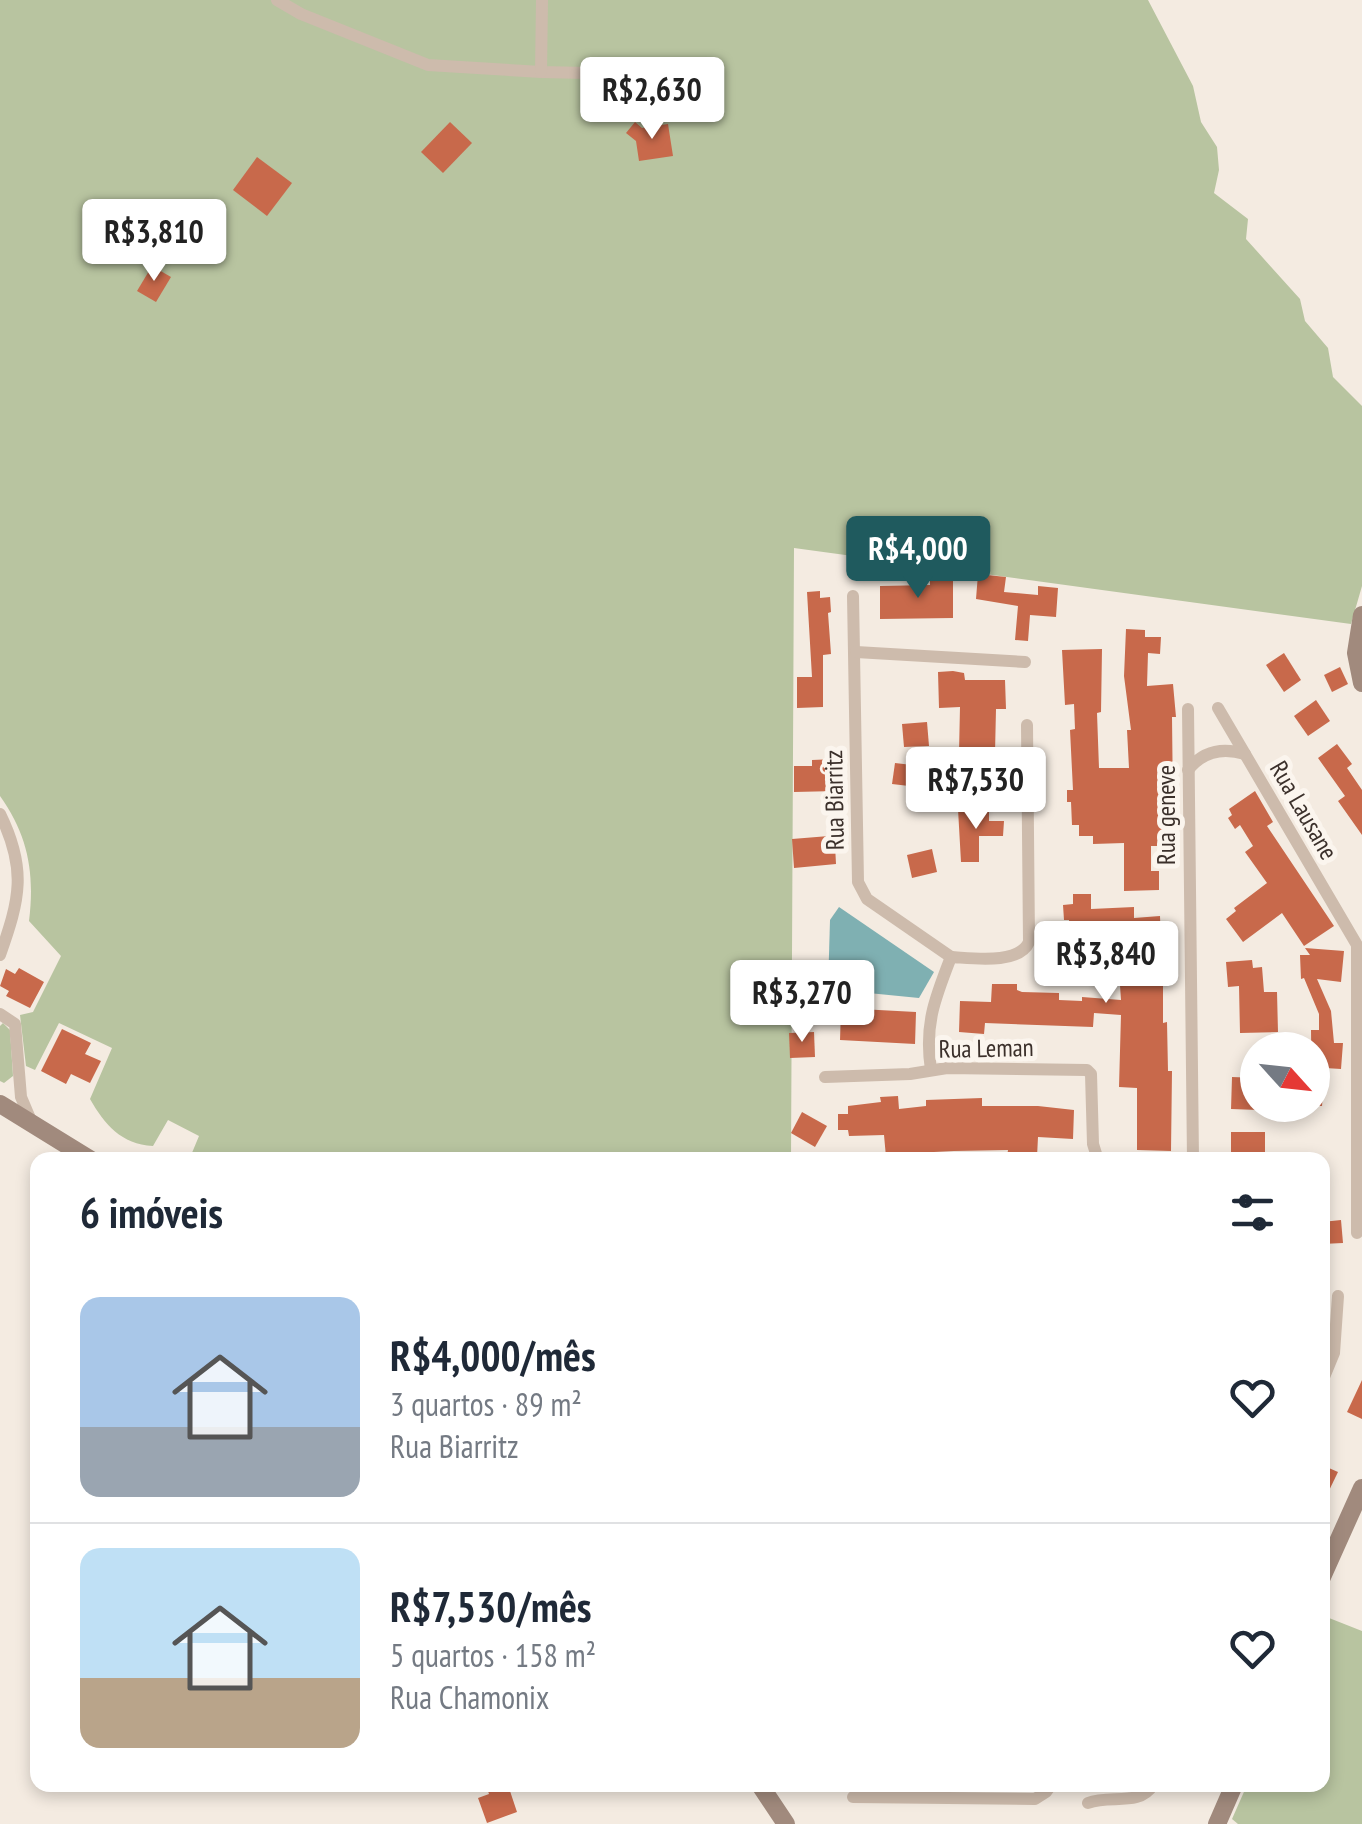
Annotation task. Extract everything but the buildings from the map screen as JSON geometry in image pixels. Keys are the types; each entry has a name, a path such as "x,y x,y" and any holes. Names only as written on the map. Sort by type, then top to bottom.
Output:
{"street":[{"path":"277,0 301,14 428,64 541,72 678,74"},
{"path":"541,72 542,0"},
{"name":"Rua Biarritz","path":"853,596 858,882 867,899 951,957"},
{"path":"1362,615 1356,653 1362,683"},
{"path":"856,652 1025,662"},
{"name":"Rua Lausane","path":"1218,708 1357,945 1357,1233"},
{"name":"Rua geneve","path":"1188,709 1194,1152"},
{"path":"930,1070 928,1026 951,957 1016,956 1028,942 1027,725"},
{"path":"1188,770 1213,752 1233,750 1245,754"},
{"path":"0,814 19,866 19,889 0,955"},
{"path":"0,1014 14,1024 21,1097 34,1125"},
{"name":"Rua Leman","path":"824,1077 930,1070 1088,1070 1096,1152"},
{"path":"0,1104 78,1152"},
{"path":"1330,1363 1338,1296"},
{"path":"1330,1559 1362,1488"},
{"path":"765,1792 786,1822"},
{"path":"852,1798 1034,1799 1045,1792"},
{"path":"1088,1803 1108,1797 1137,1799 1148,1792"},
{"path":"1217,1824 1231,1792"}],"green space":[{"path":"0,0 1148,0 1193,86 1201,122 1217,147 1219,170 1214,193 1248,219 1246,239 1300,299 1305,321 1328,348 1333,377 1362,406 1362,586 1351,624 794,548 791,1152 192,1152 199,1136 168,1120 153,1146 123,1137 108,1125 90,1099 112,1048 59,1023 35,1070 26,1066 20,1015 33,1012 61,956 29,921 31,887 27,855 17,825 0,796"},
{"path":"3,1023 10,1030 13,1076 4,1083 0,1081"},
{"path":"1330,1618 1362,1631 1362,1824 1238,1824 1232,1819 1244,1792 1330,1792"}],"water":[{"path":"839,907 934,972 919,998 828,989 830,920"}]}
